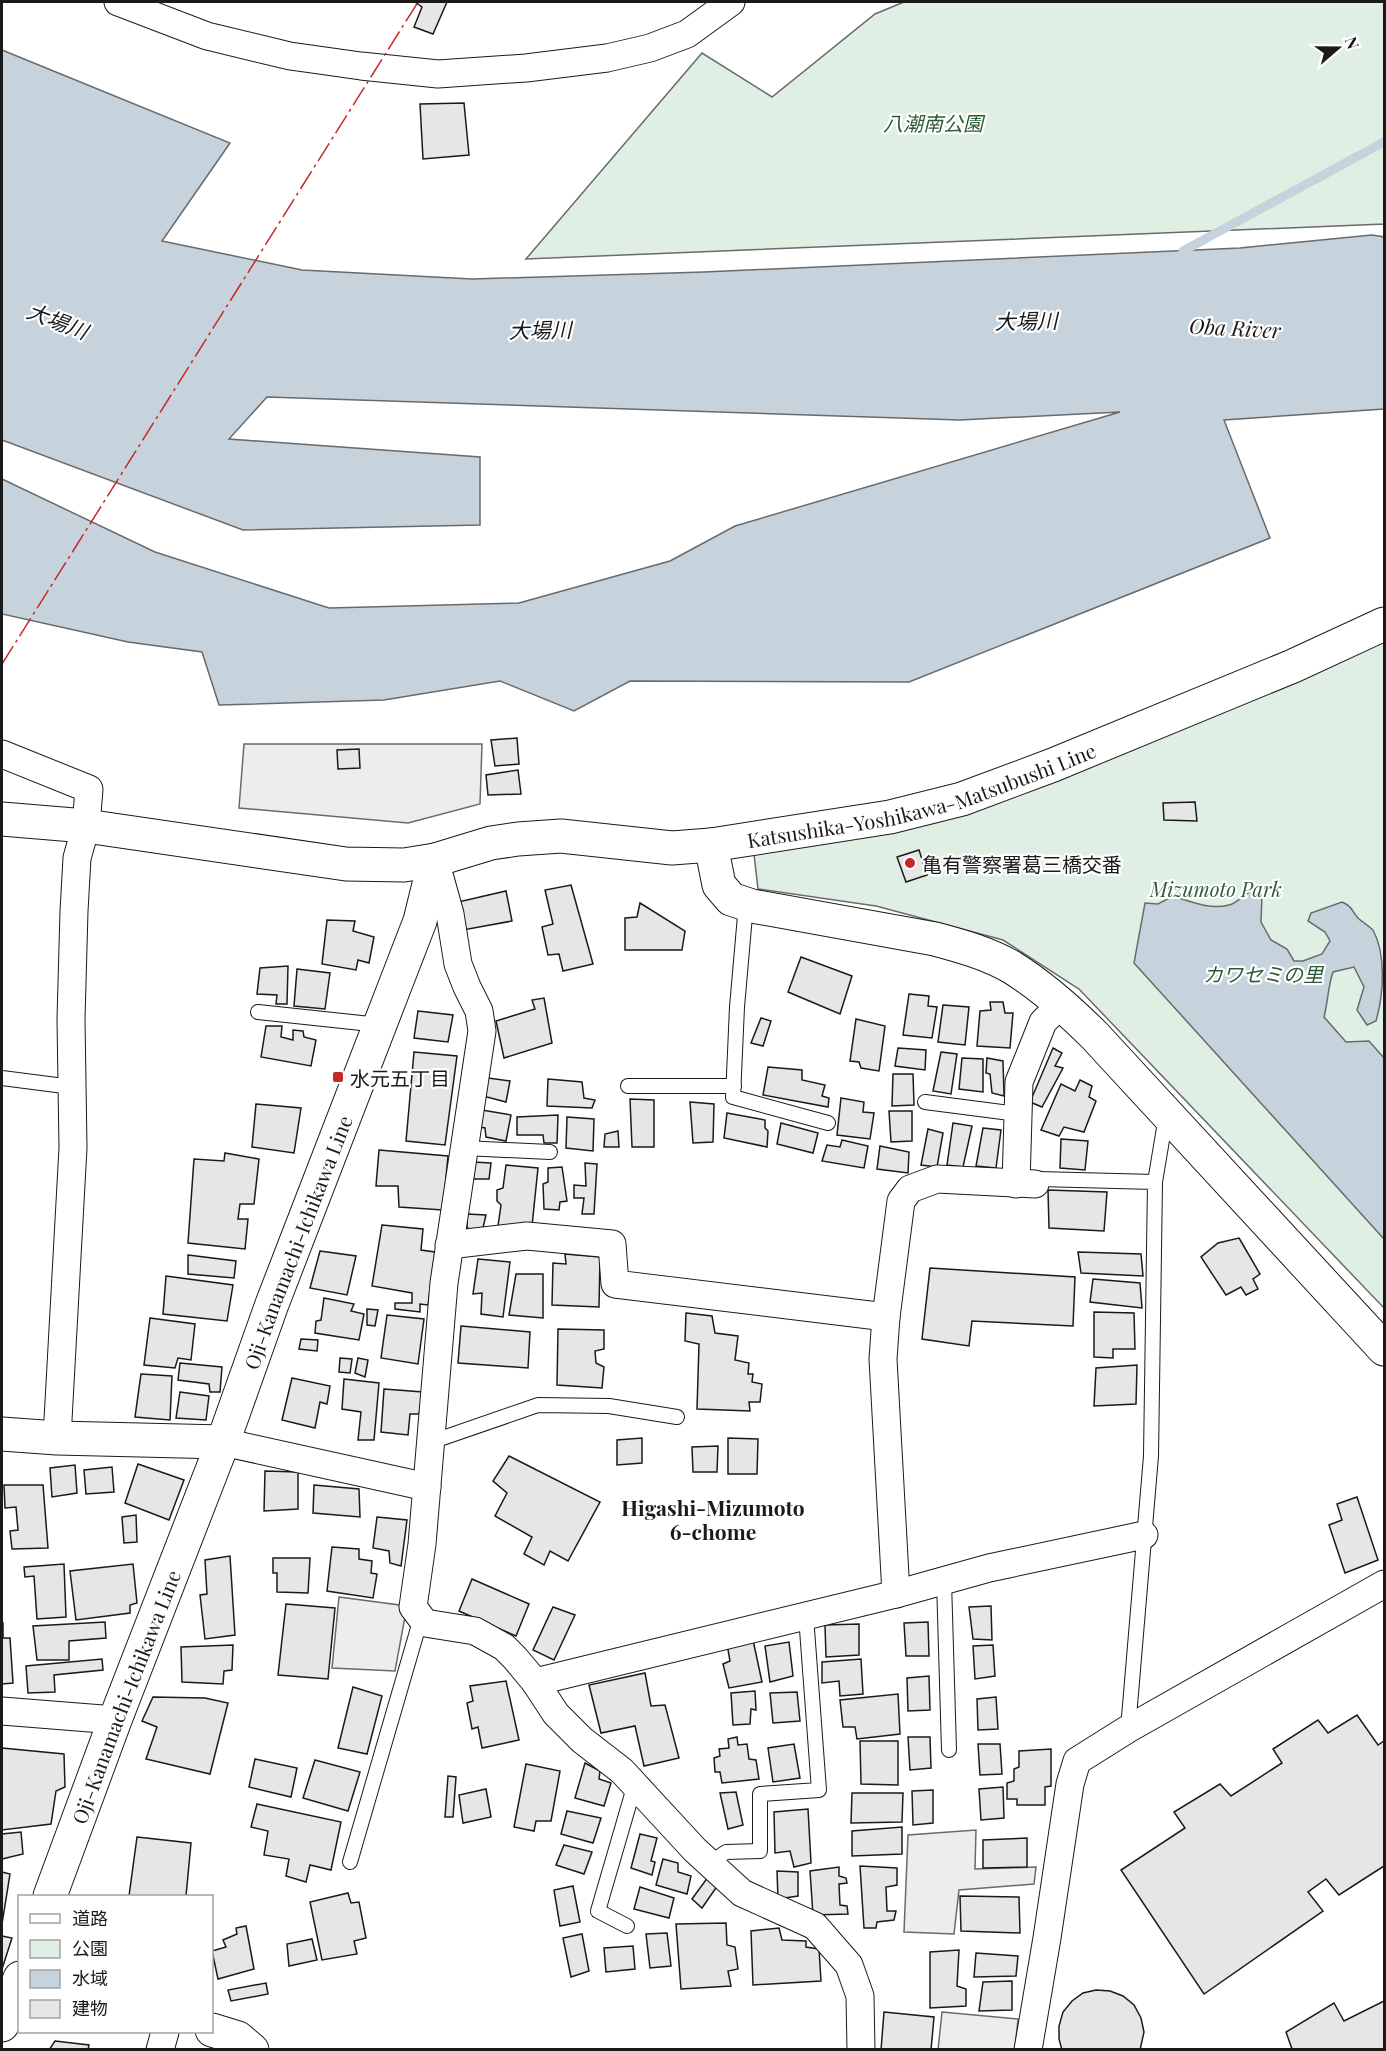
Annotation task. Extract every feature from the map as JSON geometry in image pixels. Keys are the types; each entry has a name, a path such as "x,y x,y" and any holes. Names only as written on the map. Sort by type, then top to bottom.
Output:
{"main road":[{"name":"Katsushika-Yoshikawa-Matsubushi Line","path":"435,860 491,843 518,839 561,836 672,848 711,845 890,817 962,799 1053,765 1293,666 1384,624"},
{"path":"2,819 86,826 346,864 404,865 435,860"},
{"path":"711,845 719,885 731,899 746,904 964,946 1012,967 1062,1003 1166,1112 1384,1349"},
{"name":"Oji-Kanamachi-Ichikawa Line","path":"50,1895 115,1720 223,1442 272,1304 420,921 435,860"},
{"path":"2,1434 57,1438 223,1442"},
{"path":"213,2030 238,2038 252,2049"}],"street":[{"path":"118,2 207,36 290,56 438,74 526,68 608,58 650,48 687,34 731,2"},
{"path":"2,754 89,789 86,826 77,858 74,911 71,1019 73,1148 57,1438"},
{"path":"435,860 450,914 458,964 479,1011 482,1031 449,1245 422,1544 413,1607 425,1623 476,1631 504,1647 535,1682 556,1714 582,1740 622,1771 695,1850 742,1893 815,1926 849,1965 860,1996 861,2049"},
{"path":"896,1594 883,1359 886,1317 902,1201 910,1189 937,1179 1025,1184 1018,1114 1019,1082 1043,1022 1062,1003"},
{"path":"449,1245 527,1236 612,1244 615,1284 886,1317"},
{"path":"223,1442 427,1487"},
{"path":"535,1682 896,1594 989,1568 1144,1536"},
{"path":"1028,2049 1070,1784 1077,1761 1128,1729 1384,1584"},
{"path":"2,1711 115,1720"},
{"path":"160,2049 164,2033"}],"lane":[{"path":"746,904 737,1007 733,1097 828,1122"},
{"path":"258,1012 380,1025"},
{"path":"2,1078 72,1087"},
{"path":"628,1086 734,1086"},
{"path":"925,1102 1018,1114"},
{"path":"1128,1729 1151,1456 1155,1182 1166,1112"},
{"path":"464,1149 550,1152"},
{"path":"1025,1184 1038,1179 1155,1182"},
{"path":"431,1442 538,1405 609,1406 677,1417"},
{"path":"944,1581 949,1749"},
{"path":"710,1863 726,1852 760,1851 760,1794 819,1790 806,1616"},
{"path":"350,1862 421,1618"},
{"path":"627,1926 598,1911 635,1784"}],"green space":[{"name":"八潮南公園","path":"904,2 1384,2 1384,224 526,259 702,53 772,97 875,14"},
{"name":"Mizumoto Park","path":"1384,635 1384,1308 1079,989 1003,940 876,906 758,889 754,854"}],"shaded area":[{"path":"244,744 482,744 480,804 408,823 239,808"},
{"path":"339,1597 407,1606 395,1671 332,1668"},
{"path":"976,1830 975,1869 1036,1867 1034,1884 959,1890 954,1934 904,1932 908,1835"},
{"path":"942,2012 1018,2019 1015,2049 938,2050"}],"water":[{"path":"2,50 230,143 162,241 302,270 472,279 704,272 1240,248 1372,235 1384,237 1384,409 1224,420 1270,538 909,682 630,681 574,711 500,681 384,700 219,705 202,652 128,642 2,614 2,479 155,552 329,608 519,603 670,561 735,526 1120,412 960,420 267,397 229,439 480,457 480,525 243,530 2,440"},
{"path":"1258,889 1262,895 1261,922 1271,940 1287,949 1294,961 1303,961 1322,954 1330,941 1325,932 1308,921 1311,913 1342,902 1373,930 1377,940 1382,974 1381,998 1376,1021 1367,1025 1357,1010 1364,987 1354,967 1333,972 1324,1017 1346,1042 1369,1041 1384,1058 1384,1239 1134,963 1145,903 1158,904 1173,896 1215,907 1233,904 1249,892"}],"building":[{"path":"415,2 447,2 433,34 414,27 422,7"},
{"path":"464,103 469,155 423,159 420,104"},
{"path":"517,738 519,764 495,766 491,740"},
{"path":"359,749 360,768 338,769 337,750"},
{"path":"518,770 521,794 488,795 486,775"},
{"path":"1195,802 1197,821 1164,820 1163,803"},
{"path":"919,850 927,875 906,882 897,857"},
{"path":"571,885 593,964 563,971 559,954 548,955 542,927 553,924 545,890"},
{"path":"506,891 512,921 463,930 458,902"},
{"path":"640,903 685,931 682,950 625,950 625,918 637,917"},
{"path":"327,920 355,921 353,931 374,937 369,963 358,960 356,970 322,964"},
{"path":"801,957 852,976 840,1014 788,992"},
{"path":"288,966 287,1004 276,1004 277,995 257,994 260,968"},
{"path":"297,969 330,973 325,1009 294,1006"},
{"path":"909,994 929,996 928,1006 937,1007 932,1038 903,1035"},
{"path":"544,998 552,1043 504,1058 496,1021 535,1009 532,1000"},
{"path":"990,1002 1003,1002 1005,1013 1013,1013 1010,1048 977,1046 980,1011 991,1010"},
{"path":"943,1005 969,1007 965,1045 938,1042"},
{"path":"418,1011 453,1015 448,1042 414,1038"},
{"path":"761,1018 771,1021 763,1046 751,1043"},
{"path":"856,1019 885,1026 879,1071 861,1068 859,1062 850,1061"},
{"path":"266,1026 282,1026 281,1037 293,1040 293,1030 303,1031 304,1037 316,1040 311,1066 261,1057"},
{"path":"898,1048 926,1050 925,1070 895,1066"},
{"path":"1053,1048 1062,1053 1055,1066 1063,1068 1042,1107 1030,1102"},
{"path":"414,1052 457,1056 445,1145 406,1141"},
{"path":"941,1052 957,1054 951,1094 933,1091"},
{"path":"962,1058 983,1059 983,1092 959,1089"},
{"path":"987,1058 1003,1061 1004,1096 992,1093 990,1074 986,1073"},
{"path":"768,1067 802,1070 802,1080 825,1085 822,1096 829,1098 828,1107 763,1095"},
{"path":"893,1074 913,1074 914,1105 892,1106"},
{"path":"488,1078 510,1081 506,1102 483,1096"},
{"path":"548,1079 582,1082 584,1098 595,1100 592,1108 547,1106"},
{"path":"1080,1080 1092,1086 1089,1097 1096,1101 1084,1132 1064,1127 1059,1136 1041,1130 1061,1084 1075,1091"},
{"path":"841,1098 864,1102 863,1112 874,1113 870,1139 837,1135"},
{"path":"630,1099 654,1100 654,1147 632,1147"},
{"path":"690,1102 714,1104 713,1142 693,1143"},
{"path":"256,1104 301,1108 294,1153 252,1147"},
{"path":"482,1110 511,1115 506,1141 486,1137 485,1128 479,1127"},
{"path":"889,1111 912,1111 912,1141 891,1142"},
{"path":"727,1113 765,1120 765,1128 768,1131 767,1147 724,1138"},
{"path":"558,1115 557,1143 544,1143 543,1135 517,1135 517,1117"},
{"path":"567,1117 594,1119 593,1151 566,1148"},
{"path":"781,1123 818,1133 813,1153 777,1144"},
{"path":"953,1123 972,1126 963,1167 947,1165"},
{"path":"983,1128 1001,1130 996,1168 976,1166"},
{"path":"928,1129 943,1133 937,1167 921,1165"},
{"path":"618,1131 619,1147 604,1147 605,1134"},
{"path":"1061,1139 1088,1141 1085,1170 1060,1168"},
{"path":"842,1140 868,1146 864,1168 822,1161 827,1145 840,1147"},
{"path":"880,1146 909,1152 908,1173 877,1169"},
{"path":"379,1150 448,1156 443,1210 399,1207 398,1186 376,1186"},
{"path":"225,1153 259,1159 254,1204 240,1204 238,1219 248,1219 245,1249 188,1243 194,1159 224,1161"},
{"path":"472,1162 491,1163 489,1179 472,1179"},
{"path":"585,1163 597,1164 594,1214 582,1214 584,1198 574,1198 574,1185 586,1186"},
{"path":"506,1165 538,1168 532,1226 498,1226 501,1205 497,1201 497,1190 503,1188"},
{"path":"562,1167 567,1201 560,1202 559,1210 544,1209 543,1184 548,1182 548,1168"},
{"path":"1048,1190 1107,1192 1104,1231 1049,1228"},
{"path":"467,1214 486,1215 482,1232 467,1228"},
{"path":"382,1225 423,1229 421,1250 435,1252 428,1305 420,1304 420,1312 395,1309 395,1303 412,1303 412,1293 372,1286"},
{"path":"1239,1238 1260,1274 1253,1279 1258,1289 1246,1295 1241,1287 1226,1295 1201,1257 1218,1243"},
{"path":"320,1251 356,1256 347,1295 310,1288"},
{"path":"1078,1252 1141,1254 1143,1276 1081,1273"},
{"path":"565,1254 600,1257 599,1307 552,1305 553,1263 566,1264"},
{"path":"188,1255 236,1261 234,1278 188,1274"},
{"path":"478,1259 510,1262 503,1317 481,1314 482,1293 473,1294"},
{"path":"930,1268 1075,1277 1073,1326 972,1321 969,1346 922,1339"},
{"path":"516,1274 543,1274 543,1318 509,1315"},
{"path":"166,1276 233,1285 227,1321 163,1314"},
{"path":"1093,1279 1140,1283 1142,1308 1090,1302"},
{"path":"324,1298 354,1304 351,1311 364,1314 359,1340 315,1333 316,1321 321,1320"},
{"path":"367,1309 378,1310 375,1326 367,1325"},
{"path":"1094,1312 1134,1313 1135,1349 1113,1349 1113,1358 1094,1357"},
{"path":"686,1313 712,1316 715,1333 738,1336 735,1360 749,1363 748,1374 753,1374 752,1382 762,1384 760,1402 749,1402 750,1411 697,1409 699,1344 685,1341"},
{"path":"387,1315 424,1319 418,1364 381,1358"},
{"path":"150,1318 195,1324 191,1360 178,1358 175,1368 144,1365"},
{"path":"461,1326 530,1332 528,1368 458,1363"},
{"path":"558,1329 604,1330 604,1349 595,1351 596,1363 604,1367 602,1388 557,1385"},
{"path":"301,1339 318,1340 317,1351 299,1349"},
{"path":"340,1358 352,1359 350,1373 339,1372"},
{"path":"358,1358 368,1360 365,1377 355,1373"},
{"path":"180,1363 222,1367 220,1392 210,1392 209,1384 178,1380"},
{"path":"1137,1365 1136,1404 1094,1406 1096,1368"},
{"path":"141,1374 172,1376 170,1420 135,1417"},
{"path":"292,1378 330,1386 327,1404 320,1402 315,1428 282,1420"},
{"path":"344,1379 379,1383 374,1440 358,1440 361,1412 342,1409"},
{"path":"384,1389 423,1392 419,1414 410,1414 408,1435 381,1432"},
{"path":"180,1392 209,1396 206,1420 176,1418"},
{"path":"642,1438 642,1463 617,1465 617,1440"},
{"path":"728,1438 758,1439 757,1474 728,1474"},
{"path":"718,1446 717,1472 693,1472 692,1447"},
{"path":"509,1456 600,1502 568,1561 550,1551 544,1565 524,1554 532,1537 495,1516 507,1493 493,1481"},
{"path":"138,1464 184,1480 169,1520 125,1503"},
{"path":"75,1465 77,1493 52,1497 50,1468"},
{"path":"112,1467 114,1492 86,1494 84,1470"},
{"path":"265,1471 298,1472 298,1509 264,1511"},
{"path":"4,1485 43,1485 48,1548 12,1549 10,1531 18,1530 16,1507 5,1508"},
{"path":"314,1485 359,1489 360,1517 313,1513"},
{"path":"1357,1497 1378,1560 1345,1573 1329,1525 1342,1520 1337,1504"},
{"path":"136,1515 137,1542 124,1543 122,1517"},
{"path":"377,1517 407,1520 401,1566 390,1563 389,1551 373,1548"},
{"path":"332,1547 359,1549 359,1559 372,1561 371,1573 377,1574 373,1598 327,1591"},
{"path":"230,1556 235,1635 205,1639 200,1595 207,1594 205,1560"},
{"path":"273,1558 310,1558 308,1593 277,1592 277,1573 273,1573"},
{"path":"64,1564 66,1617 37,1619 34,1576 25,1577 24,1567"},
{"path":"133,1564 137,1603 130,1605 130,1613 76,1620 70,1571"},
{"path":"472,1579 529,1604 516,1636 459,1611"},
{"path":"286,1604 335,1608 328,1679 278,1675"},
{"path":"991,1606 992,1640 973,1639 969,1607"},
{"path":"553,1607 575,1615 554,1660 533,1650"},
{"path":"2,1622 3,1638 10,1638 13,1683 2,1684"},
{"path":"105,1622 106,1638 69,1641 69,1660 37,1660 33,1626"},
{"path":"928,1622 929,1656 906,1656 904,1623"},
{"path":"859,1624 859,1655 826,1657 825,1625"},
{"path":"753,1640 762,1682 729,1688 723,1664 730,1661 727,1644"},
{"path":"789,1642 793,1676 770,1682 765,1646"},
{"path":"233,1645 232,1670 224,1671 223,1684 182,1682 181,1647"},
{"path":"993,1645 995,1676 975,1679 973,1646"},
{"path":"102,1659 103,1670 54,1675 55,1692 28,1693 26,1666"},
{"path":"861,1659 863,1694 840,1696 839,1681 822,1683 822,1662"},
{"path":"645,1673 651,1706 665,1705 679,1758 644,1766 635,1726 601,1733 589,1685"},
{"path":"929,1676 930,1710 908,1711 907,1678"},
{"path":"506,1681 519,1740 482,1748 478,1727 472,1729 467,1703 473,1701 470,1686"},
{"path":"353,1687 382,1696 367,1754 338,1748"},
{"path":"755,1691 756,1710 751,1709 750,1724 733,1725 731,1693"},
{"path":"797,1692 800,1721 773,1723 770,1693"},
{"path":"898,1694 900,1734 857,1739 855,1727 843,1727 840,1700"},
{"path":"153,1697 205,1698 228,1703 210,1774 146,1759 157,1727 142,1721"},
{"path":"996,1697 998,1729 978,1730 977,1699"},
{"path":"1357,1715 1378,1745 1384,1741 1384,1866 1339,1895 1326,1879 1308,1892 1323,1911 1204,1994 1121,1870 1185,1828 1174,1812 1220,1784 1231,1796 1282,1763 1273,1749 1318,1720 1328,1733"},
{"path":"737,1737 738,1745 747,1744 749,1759 756,1760 759,1779 722,1783 720,1772 715,1772 714,1758 720,1756 719,1749 729,1748 728,1739"},
{"path":"908,1737 930,1737 931,1768 910,1770"},
{"path":"860,1741 898,1741 898,1785 861,1784"},
{"path":"794,1744 800,1778 773,1782 768,1748"},
{"path":"978,1744 1000,1744 1002,1774 980,1775"},
{"path":"2,1748 64,1754 65,1787 56,1791 51,1824 2,1830"},
{"path":"1051,1749 1051,1786 1045,1787 1045,1805 1017,1805 1017,1799 1007,1799 1007,1783 1014,1781 1014,1769 1019,1767 1019,1751"},
{"path":"255,1759 297,1768 291,1797 249,1787"},
{"path":"315,1760 360,1772 348,1811 303,1798"},
{"path":"585,1763 600,1771 599,1779 611,1783 604,1806 575,1798"},
{"path":"526,1764 560,1771 551,1821 536,1821 534,1831 514,1827"},
{"path":"448,1776 456,1777 453,1817 445,1817"},
{"path":"1003,1787 1004,1818 981,1820 979,1789"},
{"path":"486,1789 491,1817 463,1823 459,1795"},
{"path":"933,1790 933,1823 913,1825 912,1791"},
{"path":"736,1792 743,1825 728,1829 720,1793"},
{"path":"852,1793 903,1793 902,1822 851,1823"},
{"path":"257,1804 341,1822 331,1870 310,1865 306,1882 286,1876 289,1859 264,1855 268,1831 251,1827"},
{"path":"808,1809 811,1863 794,1867 790,1851 775,1853 774,1812"},
{"path":"567,1811 601,1818 593,1843 561,1834"},
{"path":"902,1827 902,1854 852,1856 852,1831"},
{"path":"21,1832 23,1854 2,1859 2,1834"},
{"path":"640,1834 657,1838 651,1861 655,1862 652,1875 631,1868"},
{"path":"137,1837 191,1843 186,1895 129,1895"},
{"path":"1027,1838 1027,1867 983,1868 983,1840"},
{"path":"564,1845 592,1852 584,1874 556,1865"},
{"path":"663,1859 678,1863 678,1872 691,1876 687,1894 656,1885"},
{"path":"860,1866 897,1868 897,1885 886,1887 887,1911 896,1911 894,1920 877,1922 876,1928 864,1928"},
{"path":"839,1867 839,1876 846,1878 847,1883 839,1884 840,1905 847,1906 848,1914 813,1915 810,1871"},
{"path":"777,1871 798,1872 798,1896 778,1899"},
{"path":"2,1872 10,1874 2,1924"},
{"path":"708,1877 718,1885 702,1908 692,1899"},
{"path":"573,1886 580,1922 560,1926 554,1890"},
{"path":"640,1887 674,1898 669,1918 634,1909"},
{"path":"348,1893 351,1903 359,1902 366,1938 354,1941 357,1954 322,1960 310,1902"},
{"path":"960,1896 1019,1897 1020,1933 961,1931"},
{"path":"726,1923 727,1945 735,1947 738,1969 728,1971 731,1986 681,1989 676,1924"},
{"path":"246,1926 254,1969 218,1979 213,1951 226,1947 223,1940 237,1934 236,1928"},
{"path":"779,1928 782,1940 806,1941 806,1947 819,1949 821,1981 753,1985 751,1931"},
{"path":"667,1933 671,1966 650,1968 646,1934"},
{"path":"582,1934 589,1971 571,1977 563,1938"},
{"path":"2,1936 12,1938 2,1969"},
{"path":"312,1939 317,1960 289,1966 287,1944"},
{"path":"633,1946 635,1969 606,1972 604,1948"},
{"path":"959,1950 957,1986 966,1989 966,2006 930,2008 930,1952"},
{"path":"976,1953 1018,1956 1016,1976 974,1977"},
{"path":"1012,1981 1012,2010 979,2011 983,1982"},
{"path":"266,1983 268,1994 231,2001 228,1990"},
{"path":"1096,1990 1110,1991 1123,1996 1134,2005 1141,2018 1144,2032 1140,2050 1062,2050 1059,2026 1063,2012 1083,1993"},
{"path":"1384,2001 1384,2050 1290,2050 1292,2049 1286,2032 1334,2003 1344,2021"},
{"path":"884,2012 934,2017 931,2050 881,2050"},
{"path":"55,2041 89,2045 88,2050 49,2050"}],"waterway":[{"path":"1183,251 1384,142"}],"power":[{"path":"2,664 418,2"}],"place":[{"name":"亀有警察署葛三橋交番","path":"910,863"},
{"name":"水元五丁目","path":"338,1077"}],"district":[{"name":"Higashi-Mizumoto 6-chome","path":"713,1519"}],"water label":[{"name":"大場川","path":"58,320"},
{"name":"大場川","path":"1026,320"},
{"name":"Oba River","path":"1235,327"},
{"name":"大場川","path":"540,329"}],"park label":[{"name":"カワセミの里","path":"1263,973"}]}
